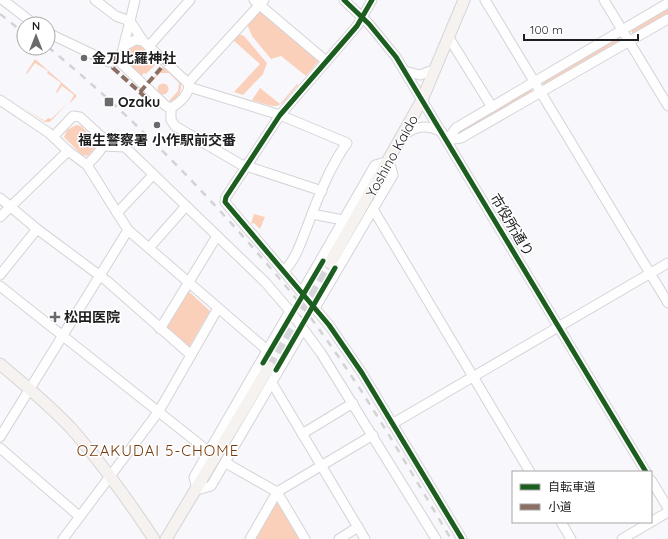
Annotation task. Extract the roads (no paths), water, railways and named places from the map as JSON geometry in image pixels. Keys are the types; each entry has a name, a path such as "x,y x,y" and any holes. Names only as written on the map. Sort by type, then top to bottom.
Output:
{"main road":[{"name":"Yoshino Kaido","path":"330,263 404,135 422,100 464,0"},
{"path":"0,364 30,389 69,426 110,476 154,539"},
{"path":"166,539 197,490 269,366"}],"street":[{"path":"3,0 24,16"},
{"path":"95,0 116,16 130,20 146,43 189,85 280,115 348,143 338,156 292,261 284,271"},
{"path":"120,60 135,0"},
{"path":"146,43 190,0"},
{"name":"市役所通り","path":"344,0 363,18 392,51 405,71 645,471"},
{"path":"372,0 363,18 280,115 226,197 225,202 315,308 362,373 462,539"},
{"path":"485,0 668,303"},
{"path":"604,0 668,106"},
{"path":"322,191 246,166 175,126 171,120 171,108 186,95 189,85 259,2 326,61"},
{"path":"447,140 456,128 623,31 668,3"},
{"path":"447,140 461,138 668,19"},
{"path":"56,37 110,62 120,60"},
{"path":"449,38 492,107"},
{"path":"124,46 135,40 146,43"},
{"path":"120,60 130,73 166,106 171,108"},
{"path":"405,71 420,75 436,69"},
{"path":"0,100 54,136 68,151 87,165 128,230 267,350"},
{"path":"54,136 73,116 80,117 102,138 103,146 87,165"},
{"path":"404,135 414,129 424,126 442,132"},
{"path":"103,146 125,147 265,282 290,311 353,403 436,539"},
{"path":"0,217 68,151"},
{"path":"302,292 375,165 389,161 393,175 315,308"},
{"path":"117,212 152,174"},
{"path":"0,198 37,229 99,276 191,355"},
{"path":"149,248 186,206"},
{"path":"372,209 529,471"},
{"path":"312,214 343,220"},
{"path":"0,275 37,229"},
{"path":"0,437 128,230"},
{"path":"160,329 217,236"},
{"path":"392,424 668,262"},
{"path":"0,286 208,451"},
{"path":"64,539 79,516 159,411 218,308"},
{"path":"290,311 194,477 197,490 211,486 226,463 303,329"},
{"path":"272,384 365,539"},
{"path":"302,434 353,403"},
{"path":"250,539 277,492 373,435"},
{"path":"0,448 79,516"},
{"path":"226,463 277,492 305,539"},
{"path":"652,482 668,508"},
{"path":"652,521 668,512"},
{"path":"561,523 571,539"},
{"path":"622,539 649,523"},
{"path":"340,539 358,527"}],"tunnel":[{"path":"269,367 330,263"}],"railway":[{"path":"0,14 16,27"},
{"path":"56,54 75,69 152,140 201,190 295,297 313,320 356,382 451,539"}],"place":[{"name":"金刀比羅神社","path":"84,58"},
{"name":"Ozaku","path":"109,102"},
{"name":"福生警察署 小作駅前交番","path":"157,125"},
{"name":"松田医院","path":"55,317"}],"district":[{"name":"OZAKUDAI 5-CHOME","path":"158,450"}]}
